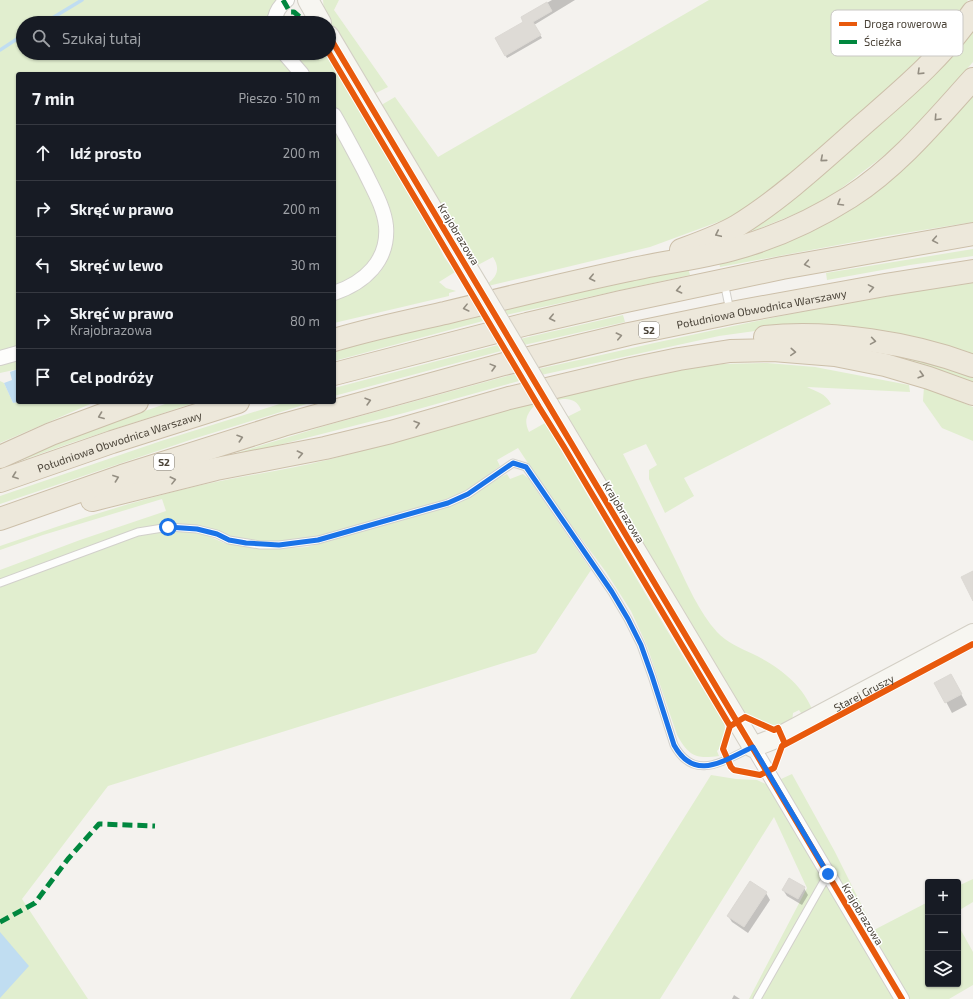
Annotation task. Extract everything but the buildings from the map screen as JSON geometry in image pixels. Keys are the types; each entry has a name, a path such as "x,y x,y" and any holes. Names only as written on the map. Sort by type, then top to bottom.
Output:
{"highway":[{"path":"963,26 973,12"},
{"path":"630,269 695,245 736,226 774,200 895,96 936,56"},
{"path":"336,340 519,294 743,246 783,232 818,216 851,196 879,176 911,146 973,79"},
{"path":"336,373 527,324 723,280 973,234"},
{"name":"Południowa Obwodnica Warszawy","path":"0,519 129,474 283,425 417,387 564,349 731,313 973,271"},
{"path":"575,382 655,357 685,350 732,341 768,337 835,337 873,341 917,350 957,360 973,366"},
{"path":"0,525 216,469 325,448 391,432 453,413 575,382 679,359 730,351 774,350 835,355 885,365 930,378 973,394"},
{"path":"0,457 45,437 132,404"},
{"name":"Południowa Obwodnica Warszawy","path":"0,481 112,442 232,404"}],"street":[{"path":"275,16 280,5 287,0"},
{"path":"308,0 318,16"},
{"name":"Krajobrazowa","path":"336,48 902,999"},
{"path":"290,60 300,72"},
{"path":"336,119 378,200 386,226 384,249 380,260 363,279 352,286 336,292"},
{"path":"0,358 16,354"},
{"name":"Starej Gruszy","path":"753,747 781,736 973,634"}],"lane":[{"path":"723,280 731,313"},
{"path":"0,583 138,532 168,527 197,529 217,534 229,540 260,545 279,545 318,540 453,502 468,494 513,463 526,467 612,592 628,619 648,663 674,745 679,753 686,761 695,765 704,766 716,764 753,747"},
{"path":"757,999 828,874"}],"green space":[{"path":"0,0 277,0 270,16 16,16 16,60 282,60 293,72 16,72 16,348 0,353"},
{"path":"323,0 339,0 334,10 388,87 374,94 336,31 336,16 327,16 324,11"},
{"path":"709,0 968,0 961,10 831,10 831,56 922,56 781,182 763,196 729,218 650,247 488,286 487,284 494,278 497,272 497,265 493,257 476,266 381,106 395,97 438,157"},
{"path":"973,28 973,62 920,121 890,151 826,200 753,231 749,226 941,56 963,56 963,37"},
{"path":"297,60 329,60 435,239 444,257 455,272 439,282 446,288 456,291 449,293 449,296 336,323 336,299 360,289 370,282 386,263 393,238 392,223 336,107 336,72 308,72"},
{"path":"973,90 973,222 886,236 720,267 719,261 790,238"},
{"path":"336,130 370,192 380,224 379,246 367,267 355,277 336,285"},
{"path":"973,249 973,256 910,265 827,280 826,273"},
{"path":"688,268 690,275 506,315 502,309"},
{"path":"973,283 973,355 923,339 890,332 825,325 799,325 719,336 541,375 538,369 700,333 863,300"},
{"path":"479,315 483,321 336,360 336,351"},
{"path":"623,315 625,322 524,345 520,339"},
{"path":"498,345 501,351 336,395 336,387"},
{"path":"862,352 888,353 973,375 973,386"},
{"path":"16,361 16,369 0,373 0,365"},
{"path":"767,363 815,367 909,385 910,392 807,387 823,395 831,404 684,478 694,496 665,513 649,479 649,470 657,465 646,444 623,454 689,588 705,616 717,632 729,642 763,659 789,677 808,701 813,711 805,715 799,710 793,713 792,722 782,728 780,725 776,726 761,721 743,711 739,712 565,418 581,410 579,406 574,401 567,399 556,401 554,397 666,372 722,364"},
{"path":"515,374 519,381 404,413 220,460 220,458 328,425"},
{"path":"0,381 4,383 13,403 16,402 16,404 90,404 0,443"},
{"path":"924,386 973,407 973,441 942,428 923,401"},
{"path":"532,403 534,406 529,412 526,421 529,432 545,423 665,627 724,723 724,738 717,751 719,756 698,756 689,752 681,742 677,735 647,646 631,611 606,572 551,498 518,448 497,460 500,466 471,488 450,498 306,540 260,542 230,537 205,528 188,524 153,526 0,580 0,570 80,540 166,511 162,499 43,535 0,550 0,546 46,530 162,495 203,485 331,459"},
{"path":"165,404 191,404 0,468 0,465 60,440"},
{"path":"280,404 307,404 193,439 0,504 0,496 161,441"},
{"path":"507,474 510,479 523,474 529,479 591,570 536,653 108,786 22,899 88,999 0,999 0,586 137,535 168,530 189,531 206,535 224,543 247,547 278,549 307,547 453,505"},
{"path":"792,774 835,852 874,930 925,904 925,987 961,987 961,930 973,952 973,985 949,999 749,999 807,888 774,817 660,999 570,999 711,775 736,779 757,780 768,785"},
{"path":"973,879 973,902 961,909 961,885"}],"water":[{"path":"16,370 16,402 13,403 4,383 12,380 10,372"},
{"path":"0,932 29,966 0,998"}],"waterway":[{"path":"56,16 82,0"},
{"path":"0,50 16,40"}],"marked path":[{"path":"283,0 290,12 294,12 299,16"},
{"path":"0,922 35,903 68,859 99,824 155,826"}],"cycle path":[{"path":"336,48 902,999"},
{"path":"333,60 730,726 723,749 731,767 734,770 760,775 774,768 782,746 973,644"},
{"path":"732,725 745,717 774,730 778,728 785,744"}],"route":[{"path":"168,527 197,529 217,534 229,540 260,545 279,545 318,540 458,500 513,463 526,467 612,592 628,619 641,645 662,704 674,745 679,753 686,761 695,765 704,766 716,764 753,747 828,874"}]}
